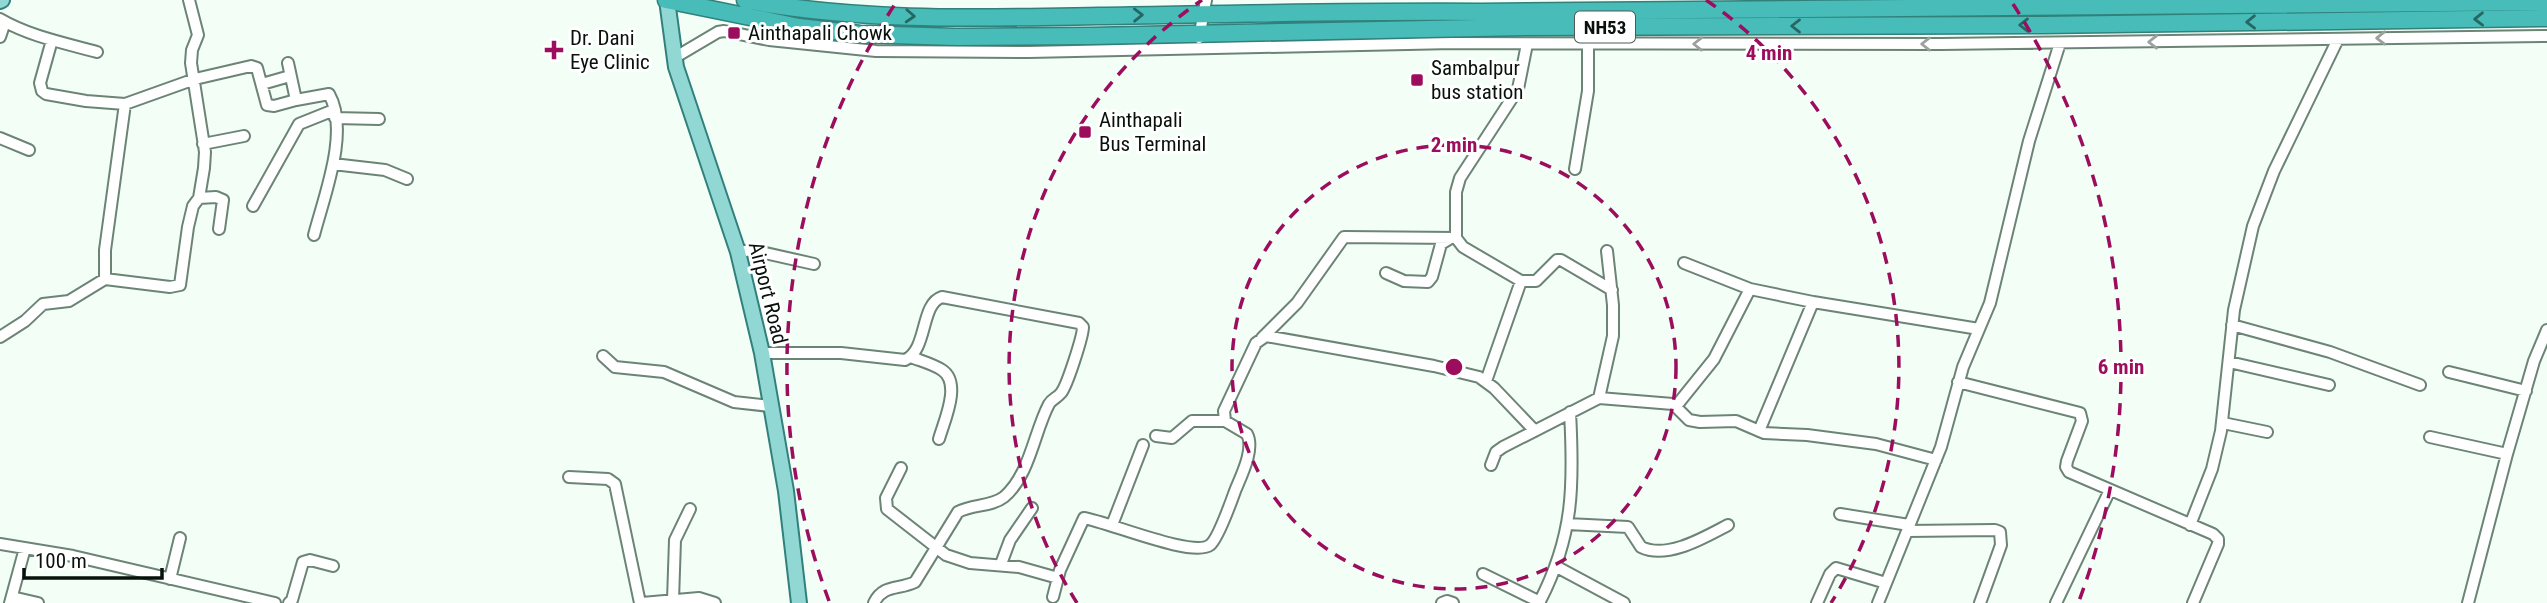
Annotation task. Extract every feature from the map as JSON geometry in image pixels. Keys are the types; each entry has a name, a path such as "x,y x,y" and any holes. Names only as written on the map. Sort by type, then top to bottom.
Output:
{"highway":[{"name":"NH53","path":"667,0 799,27 860,34 1198,41 1526,27 2044,25 2547,18"},
{"name":"NH53","path":"745,0 803,9 928,17 1206,7 1481,12 2547,2"}],"main road":[{"name":"Airport Road","path":"667,0 674,58 738,252 762,353 786,491 799,603"}],"street":[{"path":"0,337 25,321 43,304 69,301 105,279 170,287 180,285 188,227 193,206 199,198 204,167 204,144 191,57 198,35 189,0"},
{"path":"1198,41 1206,7"},
{"path":"0,37 3,20 52,40 97,52"},
{"path":"674,58 724,31 769,40 876,51 1029,52 1198,41 1527,44 2060,43 2547,36"},
{"path":"2190,525 2212,469 2223,424 2232,325 2249,239 2262,197 2338,39"},
{"path":"52,40 40,83 42,91 86,101 125,104 195,79 254,66 262,84 265,101 270,106 329,94 337,144 314,234"},
{"path":"1878,603 1936,460 1958,382 1990,303 2029,141 2060,43"},
{"path":"1527,44 1517,89 1460,178 1456,192 1455,238 1463,247 1521,281 1536,281 1557,260 1562,260 1612,290"},
{"path":"1575,169 1588,92 1588,44"},
{"path":"288,63 296,100"},
{"path":"262,84 290,76"},
{"path":"105,279 107,237 125,104"},
{"path":"253,206 299,124 334,114 379,119"},
{"path":"204,144 244,136"},
{"path":"0,138 29,150"},
{"path":"333,164 385,170 407,179"},
{"path":"199,198 216,197 223,200 219,229"},
{"path":"1225,421 1226,404 1256,343 1297,303 1344,237 1455,238"},
{"path":"1386,274 1404,281 1427,282 1432,277 1441,244 1445,240 1455,238"},
{"path":"738,252 752,250 814,264"},
{"path":"1599,398 1613,336 1612,290 1607,251"},
{"path":"1684,263 1750,289 1979,329"},
{"path":"1486,382 1521,281"},
{"path":"1677,405 1714,359 1750,289"},
{"path":"762,353 848,354 900,360 911,357 915,353 933,302 942,296 1079,323 1083,327 1082,338 1062,391 1050,401 1026,464 1010,491 996,502 958,512 915,582 886,589 878,595 874,603"},
{"path":"1759,431 1813,302"},
{"path":"2232,325 2330,352 2420,385"},
{"path":"2468,603 2507,454 2534,361 2547,330"},
{"path":"1262,338 1272,337 1466,372 1486,382 1535,430"},
{"path":"603,356 615,367 664,372 734,402 770,406"},
{"path":"911,357 941,369 950,381 951,394 939,439"},
{"path":"2229,362 2329,386"},
{"path":"2449,372 2526,391"},
{"path":"1958,382 2080,413 2082,421 2066,467 2073,475 2214,534 2218,544 2193,603"},
{"path":"1490,465 1496,452 1503,447 1599,398 1677,405"},
{"path":"1677,405 1689,420 1736,421 1775,435 1807,435 1876,444 1936,460"},
{"path":"1483,574 1540,603 1556,567 1567,524 1573,464 1570,412"},
{"path":"1053,597 1058,578 1084,518 1175,545 1192,548 1210,545 1235,492 1250,448 1247,434 1225,421 1192,421 1172,438 1156,436"},
{"path":"2223,424 2267,432"},
{"path":"2430,437 2507,454"},
{"path":"1112,525 1143,445"},
{"path":"901,468 886,498 887,509 935,548 946,555 970,563 1001,564 1058,578"},
{"path":"569,477 608,479 615,484 645,603 699,598 715,603"},
{"path":"2056,603 2110,490"},
{"path":"1001,564 1010,540 1032,508"},
{"path":"673,600 675,540 690,509"},
{"path":"1840,513 1908,528 2000,532 2001,545 1980,603"},
{"path":"1567,524 1628,527 1641,547 1653,550 1691,544 1728,525"},
{"path":"170,579 180,538"},
{"path":"0,544 73,556 170,579 233,599 275,603"},
{"path":"25,548 11,600 38,603"},
{"path":"289,603 303,562 310,560 333,566"},
{"path":"1556,567 1624,603"},
{"path":"1817,603 1830,574 1836,568 1886,583"},
{"path":"1441,603 1453,603"}],"place":[{"name":"Ainthapali Chowk","path":"734,33"},
{"name":"Dr. Dani Eye Clinic","path":"554,50"},
{"name":"Sambalpur bus station","path":"1417,80"},
{"name":"Ainthapali Bus Terminal","path":"1085,132"}]}
